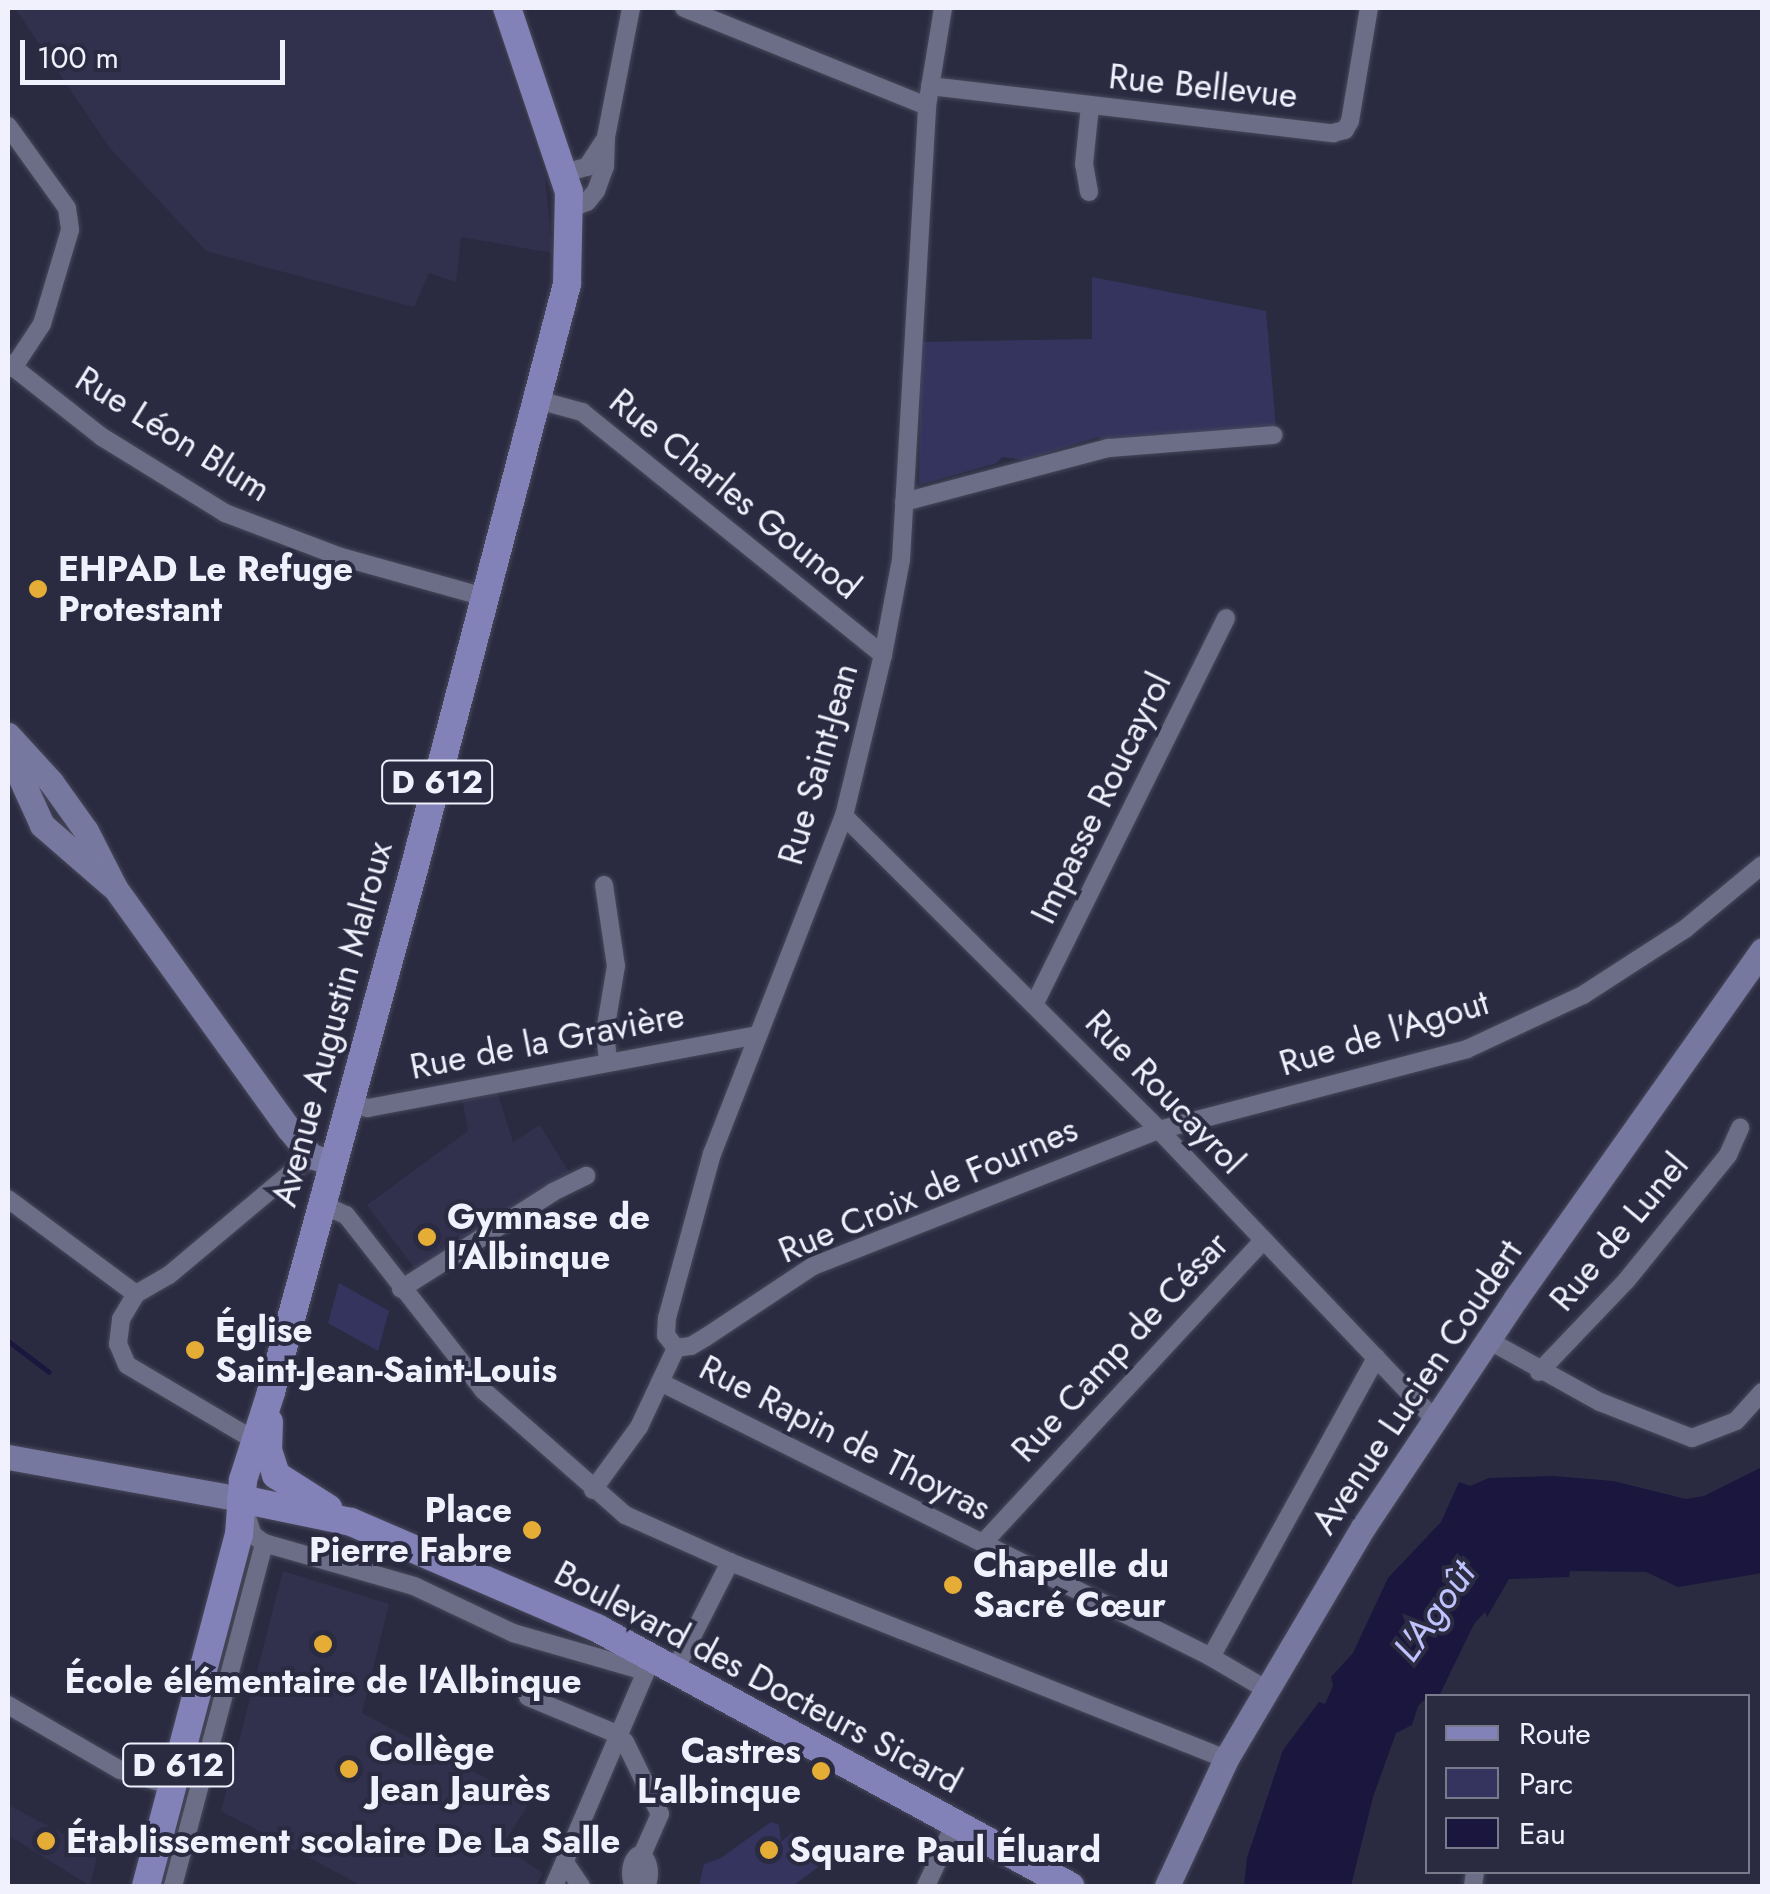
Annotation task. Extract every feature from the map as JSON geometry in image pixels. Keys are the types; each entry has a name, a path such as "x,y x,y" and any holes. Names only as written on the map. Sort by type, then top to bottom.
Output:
{"main road":[{"name":"D 612","path":"507,8 564,173 572,208"},
{"name":"Avenue Augustin Malroux","path":"272,1392 321,1204 322,1160 350,1104 538,400 567,284 572,208"},
{"path":"8,735 50,782 86,831 115,888 322,1160"},
{"path":"8,750 42,825 115,888"},
{"name":"Avenue Lucien Coudert","path":"1167,1886 1226,1759 1364,1526 1488,1340 1762,950"},
{"name":"D 612","path":"146,1886 239,1535 241,1500 254,1440 272,1392"},
{"name":"Boulevard des Docteurs Sicard","path":"272,1392 268,1450 271,1468 278,1478 351,1522 658,1665 1070,1886"},
{"path":"8,1457 241,1500"},
{"name":"Boulevard des Docteurs Sicard","path":"241,1500 351,1522"}],"street":[{"path":"572,208 596,192 606,166 606,137 631,8"},
{"path":"684,8 927,106"},
{"name":"Rue Saint-Jean","path":"676,1348 666,1335 667,1318 712,1154 844,816 883,656 901,560 927,106 943,8"},
{"name":"Rue Bellevue","path":"930,86 1333,133 1344,130 1350,122 1369,8"},
{"path":"1089,192 1084,164 1090,106"},
{"path":"8,126 67,208 70,230 42,324 10,365"},
{"path":"564,173 587,166 606,137"},
{"name":"Rue Léon Blum","path":"10,365 102,437 225,514 338,556 485,597"},
{"name":"Rue Charles Gounod","path":"538,400 582,412 883,656"},
{"path":"904,502 1109,448 1273,435"},
{"name":"Impasse Roucayrol","path":"1034,1006 1226,618"},
{"name":"Rue Roucayrol","path":"844,816 1159,1130 1435,1420"},
{"name":"Rue de l'Agout","path":"1159,1130 1467,1049 1583,996 1685,929 1762,865"},
{"path":"604,885 624,967 605,1032 608,1060"},
{"name":"Rue de la Gravière","path":"350,1104 368,1108 757,1035"},
{"name":"Rue de Lunel","path":"1539,1372 1626,1281 1728,1155 1740,1128"},
{"name":"Rue Croix de Fournes","path":"676,1348 691,1346 829,1259 1159,1130"},
{"path":"254,1440 127,1365 118,1332 126,1305 136,1294 169,1275 322,1160"},
{"path":"401,1289 553,1192 586,1176"},
{"path":"8,1200 136,1294"},
{"path":"321,1204 346,1215 484,1391 625,1515 730,1562 1226,1759"},
{"name":"Rue Camp de César","path":"983,1543 1264,1240"},
{"path":"1488,1340 1539,1372 1600,1402 1692,1438 1736,1421 1762,1392"},
{"path":"599,1495 639,1427 676,1348"},
{"path":"1211,1657 1376,1358"},
{"name":"Rue Rapin de Thoyras","path":"660,1382 1211,1657 1267,1690"},
{"path":"241,1500 253,1535 264,1543 414,1586 518,1634 658,1665"},
{"path":"174,1886 264,1543"},
{"path":"554,1886 617,1734 658,1665 730,1562"},
{"path":"528,1697 617,1734 635,1759 660,1814 642,1856"},
{"path":"8,1705 120,1770 172,1786"},
{"path":"926,1886 956,1822"},
{"path":"566,1864 581,1886"}],"shaded area":[{"path":"15,8 489,8 545,177 552,253 461,237 456,282 429,273 414,307 206,251 109,147"},
{"path":"497,1091 513,1142 540,1125 573,1179 419,1274 367,1205 468,1131 462,1098"},
{"name":"Collège Jean Jaurès","path":"283,1571 389,1604 362,1713 501,1786 516,1785 525,1791 529,1800 525,1810 502,1846 543,1873 536,1886 362,1886 221,1811"},
{"name":"Établissement scolaire De La Salle","path":"8,1805 98,1852 90,1886 8,1835"}],"green space":[{"path":"1092,277 1266,311 1276,429 1107,443 1098,437 1024,460 1002,457 997,463 919,485 921,342 1092,339"},
{"path":"339,1283 389,1311 378,1351 328,1323"},
{"name":"Square Paul Éluard","path":"771,1822 779,1825 781,1842 792,1833 818,1867 793,1886 699,1886 704,1864 721,1858"}],"water":[{"name":"L'Agoût","path":"1762,1467 1762,1573 1678,1587 1646,1572 1570,1571 1569,1577 1509,1579 1487,1617 1485,1612 1474,1624 1440,1694 1425,1694 1412,1725 1396,1733 1373,1797 1351,1886 1244,1886 1247,1858 1283,1750 1319,1702 1325,1704 1333,1686 1331,1677 1353,1653 1388,1578 1441,1522 1459,1482 1470,1486 1489,1478 1553,1476 1613,1481 1686,1499 1704,1496"}],"waterway":[{"path":"8,1341 49,1372"}],"place":[{"name":"EHPAD Le Refuge Protestant","path":"38,589"},
{"name":"Gymnase de l'Albinque","path":"427,1237"},
{"name":"Église Saint-Jean-Saint-Louis","path":"195,1350"},
{"name":"Place Pierre Fabre","path":"532,1530"},
{"name":"Chapelle du Sacré Cœur","path":"953,1585"},
{"name":"École élémentaire de l'Albinque","path":"323,1644"},
{"name":"Collège Jean Jaurès","path":"349,1769"},
{"name":"Castres L'albinque","path":"821,1771"},
{"name":"Établissement scolaire De La Salle","path":"46,1841"},
{"name":"Square Paul Éluard","path":"769,1850"}]}
